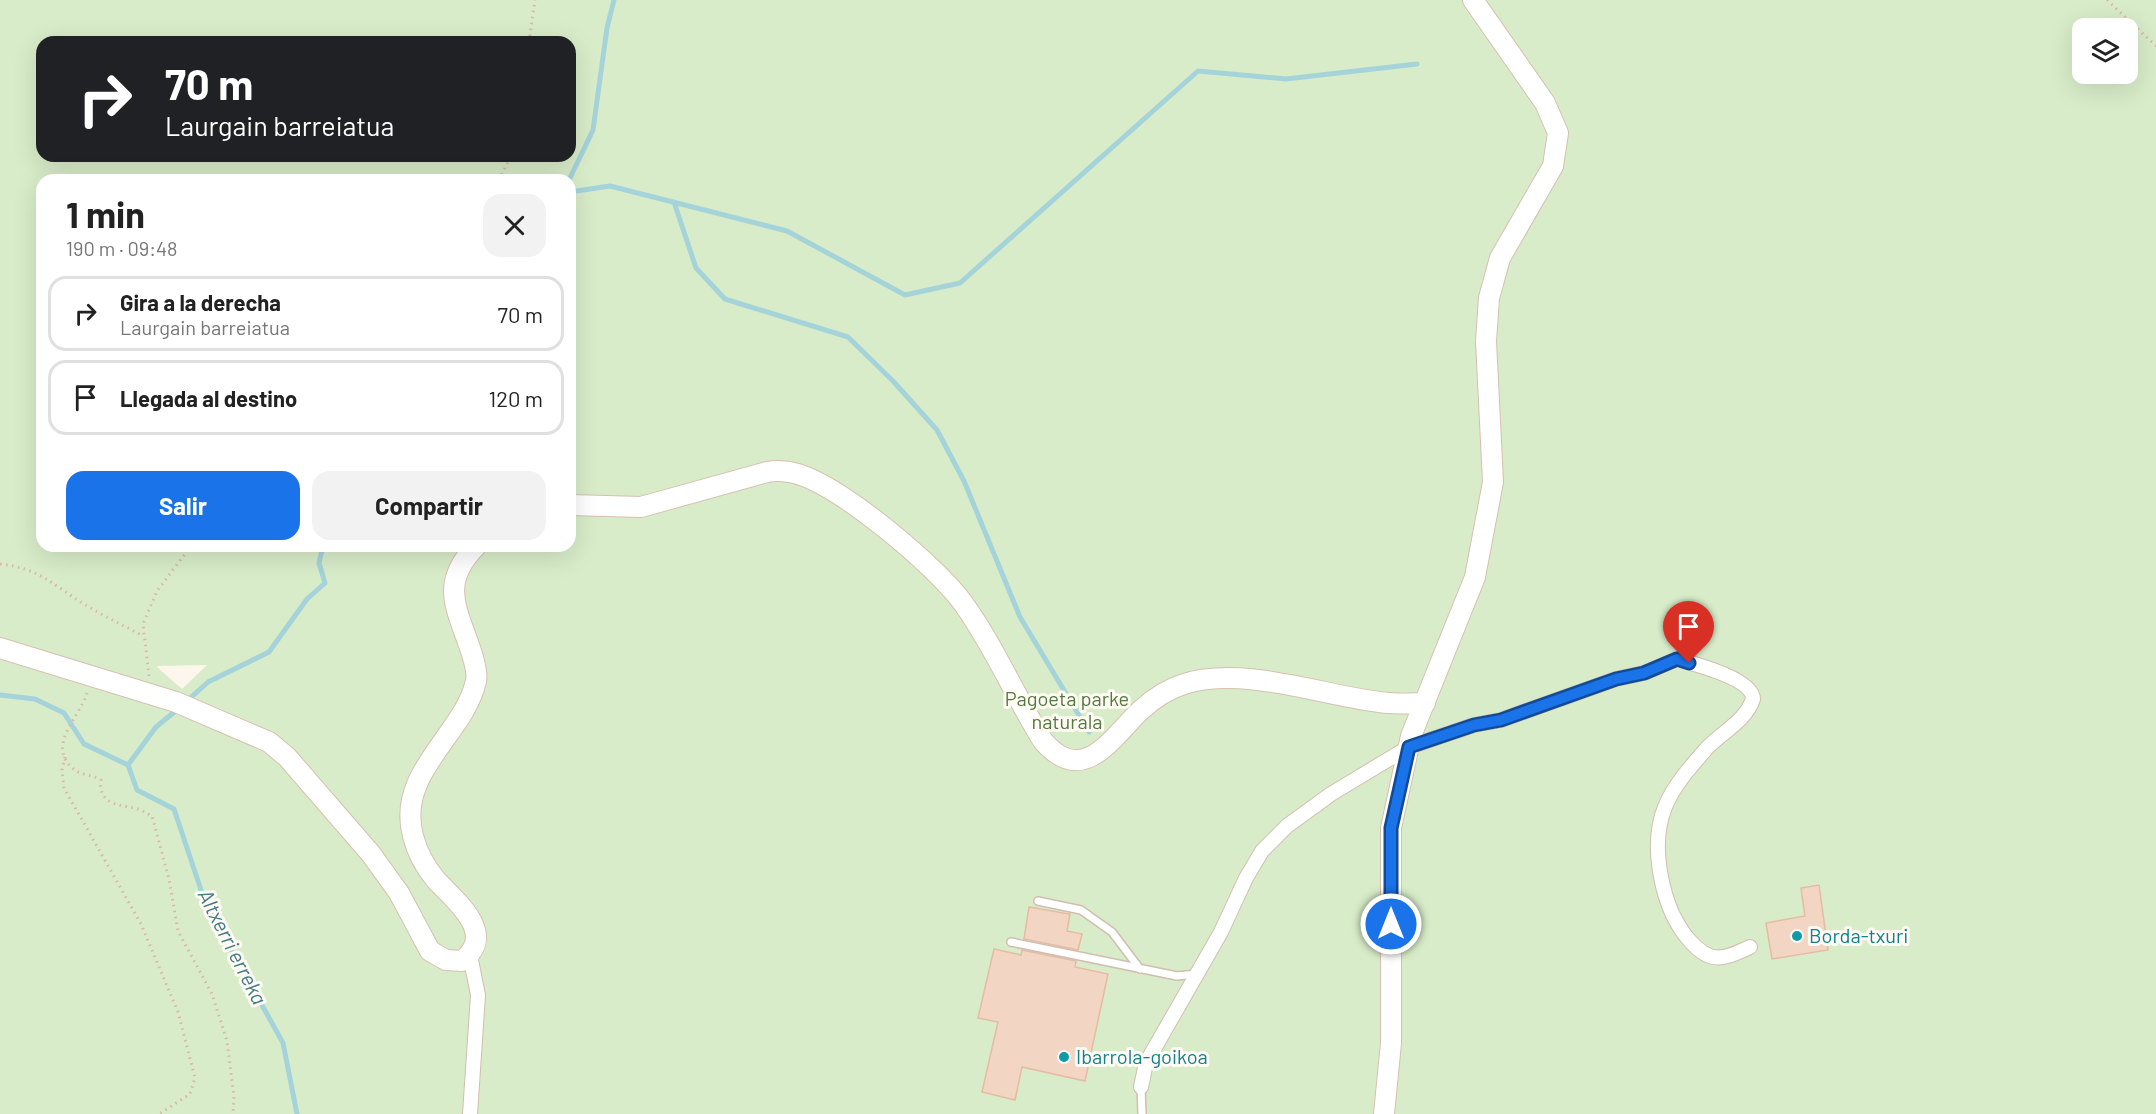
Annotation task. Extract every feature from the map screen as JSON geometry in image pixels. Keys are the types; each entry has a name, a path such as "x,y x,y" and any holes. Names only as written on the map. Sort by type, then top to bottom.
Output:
{"street":[{"path":"1384,1114 1391,1043 1391,828 1409,747 1475,577 1494,482 1486,340 1489,298 1500,258 1552,166 1558,134 1545,103 1473,0"},
{"path":"576,505 641,507 770,471 788,471 808,478 855,507 945,583 976,624 1043,741 1050,749 1070,759 1086,759 1099,754 1151,701 1176,687 1197,681 1248,680 1389,703 1425,703"},
{"path":"470,1114 478,995 470,955 475,934 474,923 464,908 426,865 413,838 410,805 418,781 463,708 476,679 474,663 454,608 453,597 459,568 471,552"},
{"path":"0,648 181,702 269,742 287,757 371,854 399,893 430,951 436,956 454,962 462,961 470,955"},
{"path":"1141,1087 1146,1064 1262,851 1287,826 1331,794 1409,747 1474,725 1501,720 1616,679 1644,673 1677,659 1740,681 1753,693 1745,716 1709,747 1687,771 1674,788 1664,810 1660,827 1660,874 1666,902 1676,924 1697,949 1716,958 1727,958 1750,947"}],"lane":[{"path":"1038,901 1081,910 1112,932 1140,969"},
{"path":"1011,942 1177,976 1196,974"},
{"path":"1141,1087 1142,1114"}],"path":[{"path":"531,36 535,0"},
{"path":"2107,0 2156,46"},
{"path":"156,695 149,675 148,649 143,636 149,607 187,552"},
{"path":"0,564 14,565 52,580 83,604 143,636"},
{"path":"89,676 85,701 67,728 62,746 74,770 101,780 100,787 113,804 134,808 152,816 169,879 178,932 212,994 227,1041 234,1097 233,1114"},
{"path":"65,755 62,770 64,788 141,924 181,1021 195,1078 190,1094 159,1114"}],"green space":[{"name":"Pagoeta parke naturala","path":"0,0 2156,0 2156,1114 0,1114","holes":["207,665 182,689 157,666"]}],"building":[{"name":"Borda-txuri","path":"1819,885 1828,950 1772,959 1766,923 1805,916 1801,888"},
{"path":"1029,907 1070,914 1067,931 1082,934 1078,950 1024,939"},
{"path":"994,949 1021,955 1022,950 1076,961 1075,967 1108,974 1085,1081 1022,1067 1015,1100 982,1092 998,1022 978,1018"}],"waterway":[{"path":"572,174 593,130 607,28 614,0"},
{"path":"576,191 610,186 787,231 905,295 960,283 1198,71 1286,79 1417,64"},
{"path":"674,202 696,268 725,299 848,337 893,381 937,430 964,481 1020,617 1089,732"},
{"path":"187,701 208,682 269,652 307,599 325,583 319,563 322,552"},
{"path":"0,695 35,699 64,713 84,744 128,765"},
{"path":"128,765 156,727 178,709"},
{"name":"Altxerri erreka","path":"128,765 137,790 174,809 205,902 283,1043 297,1114"}],"place":[{"name":"Borda-txuri","path":"1797,936"},
{"name":"Ibarrola-goikoa","path":"1064,1057"}],"route":[{"path":"1391,924 1391,828 1409,747 1474,725 1501,720 1616,679 1644,673 1677,659 1689,663"}]}
